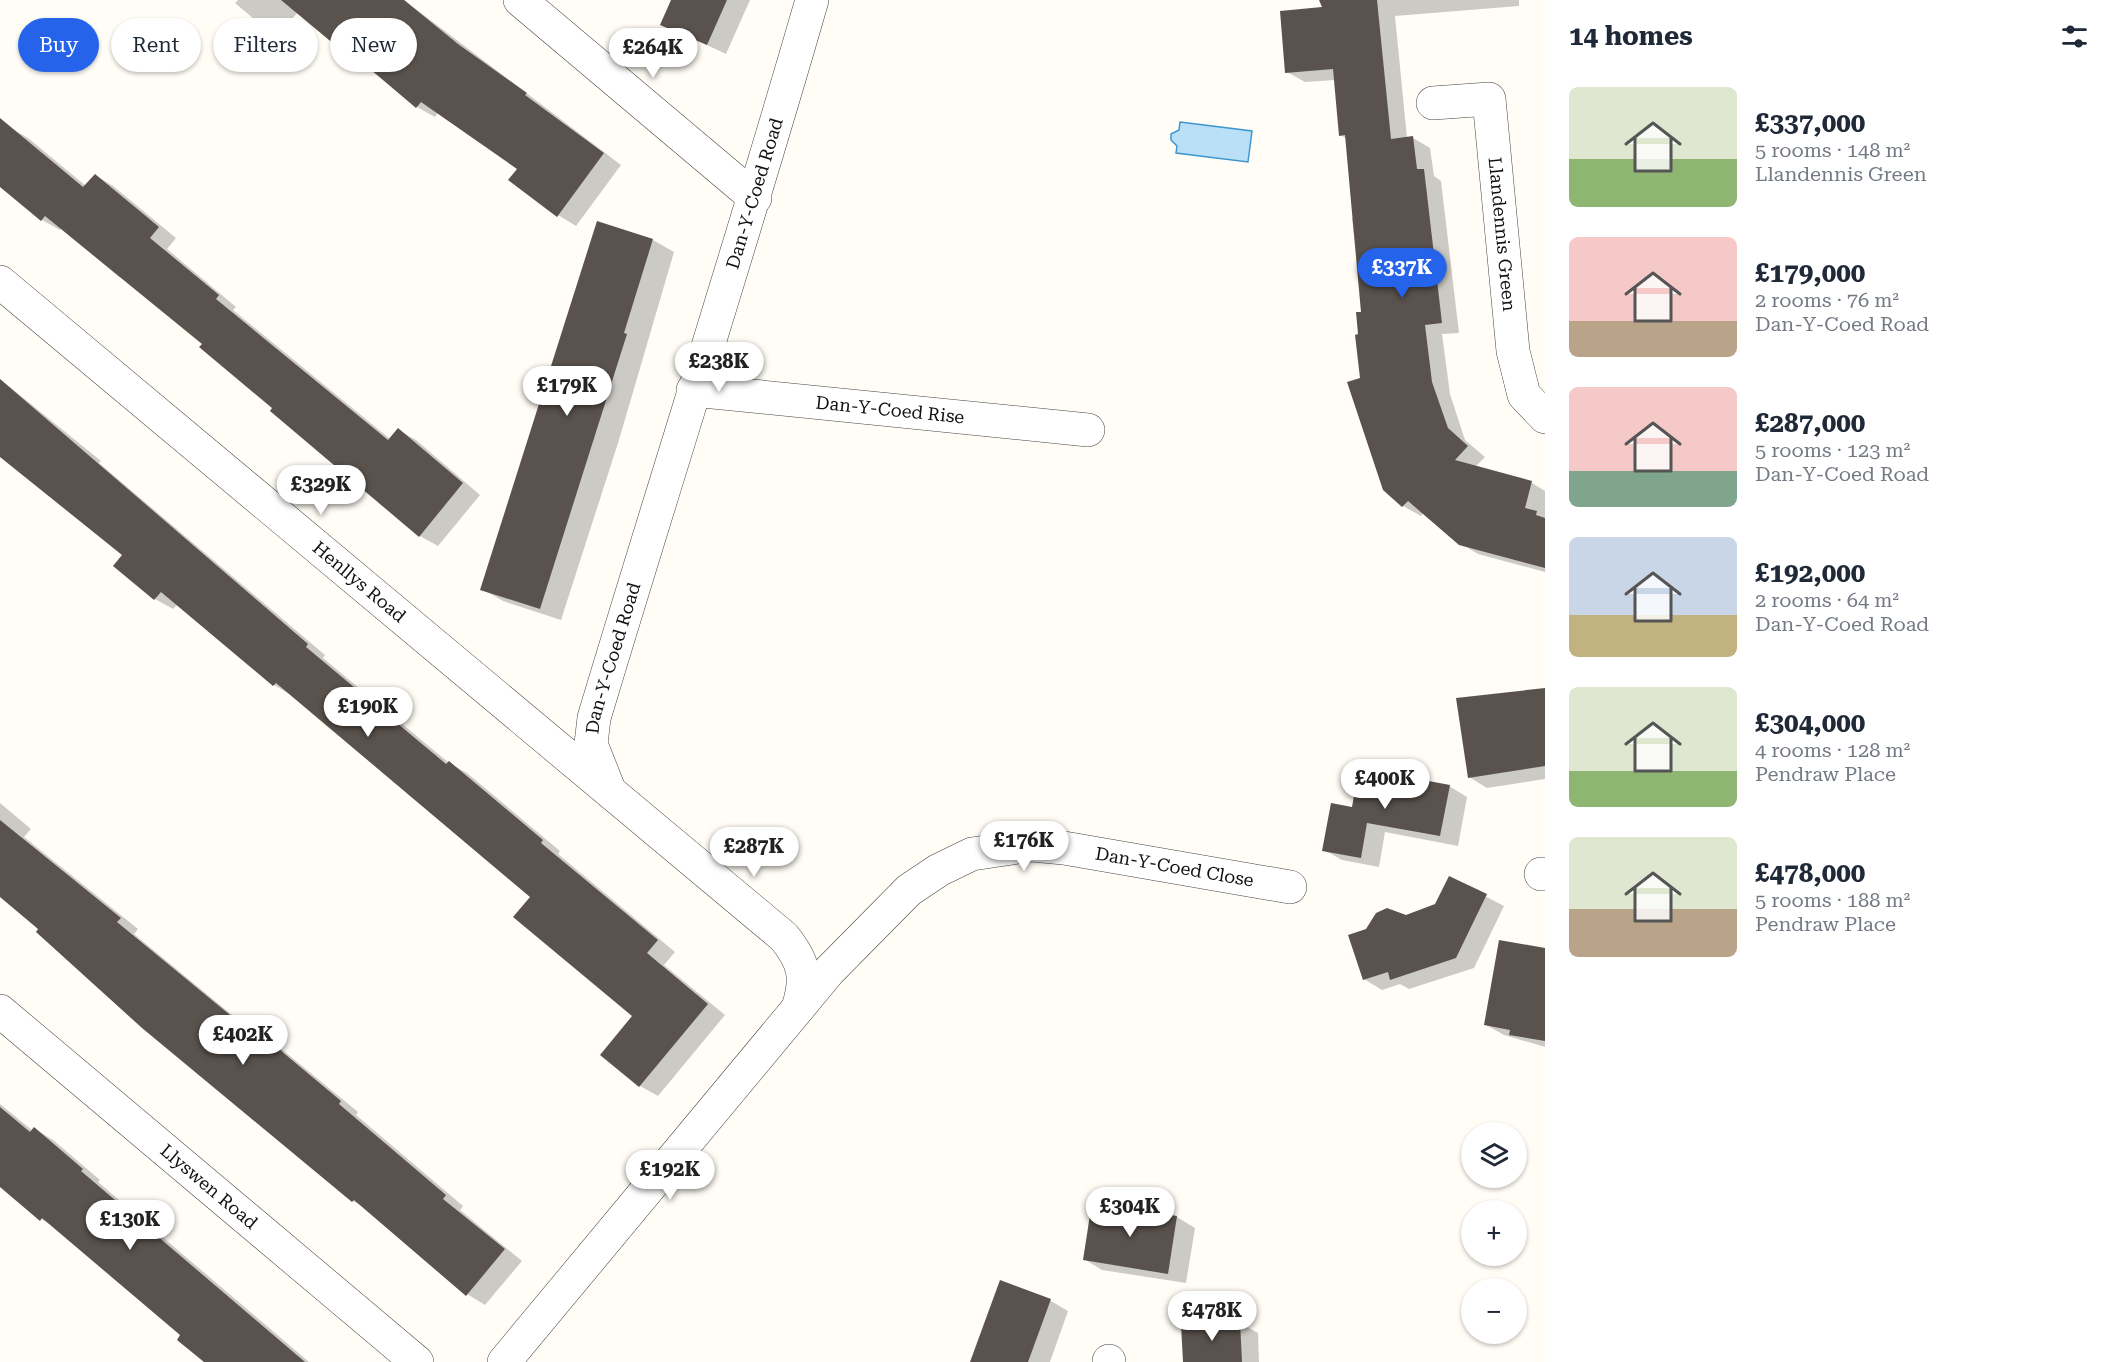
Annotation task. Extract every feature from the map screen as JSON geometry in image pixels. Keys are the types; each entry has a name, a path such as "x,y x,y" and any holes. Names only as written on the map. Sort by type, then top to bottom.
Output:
{"street":[{"path":"520,0 755,198"},
{"name":"Dan-Y-Coed Road","path":"504,1362 798,1008 805,986 802,967 795,950 784,937 608,789 597,766 591,744 594,718 693,390 755,198 812,0"},
{"name":"Llandennis Green","path":"1433,103 1489,99 1513,351 1524,395 1545,417"},
{"name":"Henllys Road","path":"0,282 608,789"},
{"name":"Dan-Y-Coed Rise","path":"693,390 1088,430"},
{"name":"Dan-Y-Coed Close","path":"798,1008 829,971 909,890 939,870 972,854 1032,845 1064,848 1290,887"},
{"name":"Llyswen Road","path":"0,1011 417,1362"}],"water":[{"path":"1180,122 1252,131 1248,162 1176,153 1177,146 1171,140 1171,134 1179,130"}],"building":[{"path":"281,0 404,0 458,44 527,93 525,95 604,153 557,217 508,180 517,169 421,102 416,108 374,72 417,72 417,18 330,18 330,41 318,31 318,18 303,18"},
{"path":"671,0 727,0 707,45 660,25"},
{"path":"1319,0 1377,0 1391,139 1413,136 1417,169 1424,169 1442,323 1425,325 1432,382 1448,428 1468,446 1455,460 1532,481 1525,508 1537,511 1536,515 1545,518 1545,568 1459,545 1408,501 1402,507 1383,490 1347,382 1360,378 1355,335 1358,334 1356,312 1361,312 1345,135 1339,136 1333,69 1285,73 1280,11 1322,7"},
{"path":"0,118 83,187 95,174 159,227 150,238 219,295 216,299 388,440 398,428 463,483 419,537 270,411 272,408 199,347 202,344 45,216 41,221 0,187"},
{"path":"597,221 653,239 624,333 627,334 540,609 480,590"},
{"path":"0,379 308,644 306,647 446,764 449,761 543,840 541,843 658,940 647,953 708,1004 639,1087 600,1055 632,1016 513,917 530,897 276,683 273,686 161,592 154,600 113,566 122,555 0,457"},
{"path":"1545,688 1545,766 1468,778 1456,698"},
{"path":"1359,768 1450,785 1440,836 1367,823 1361,858 1322,851 1331,803 1352,807"},
{"path":"0,820 121,918 117,922 241,1024 244,1020 341,1101 339,1104 446,1195 443,1199 505,1249 466,1296 354,1200 352,1202 142,1028 36,932 38,929 0,897"},
{"path":"1449,876 1487,894 1456,958 1390,980 1388,972 1363,980 1348,935 1366,929 1376,913 1387,908 1406,915 1435,904"},
{"path":"1499,940 1545,948 1545,1041 1509,1035 1510,1030 1484,1025"},
{"path":"0,1107 30,1132 34,1127 83,1169 81,1171 305,1362 204,1362 177,1340 180,1335 42,1218 40,1221 0,1187"},
{"path":"1092,1202 1177,1216 1168,1274 1083,1260"},
{"path":"1000,1280 1051,1299 1028,1362 970,1362"},
{"path":"1240,1321 1242,1362 1183,1362 1181,1324"}]}
